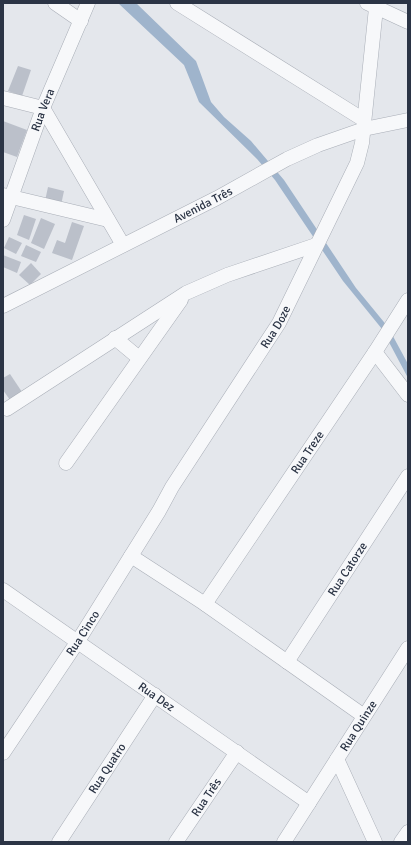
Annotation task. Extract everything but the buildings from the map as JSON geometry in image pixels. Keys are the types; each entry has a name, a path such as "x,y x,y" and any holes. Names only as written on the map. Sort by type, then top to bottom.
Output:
{"street":[{"path":"55,3 81,21"},
{"name":"Rua Vera","path":"3,220 7,196 88,3"},
{"path":"177,3 364,124"},
{"path":"372,6 408,22"},
{"name":"Rua Doze","path":"160,511 172,487 279,323 357,163 364,124 372,6"},
{"path":"3,98 43,108 124,245"},
{"name":"Avenida Três","path":"3,306 217,198 287,159 364,124 408,120"},
{"path":"7,196 108,220"},
{"path":"7,409 186,293 227,275 316,245"},
{"path":"66,463 186,293"},
{"name":"Rua Treze","path":"205,604 394,324 408,300"},
{"path":"115,338 139,358"},
{"path":"375,352 408,395"},
{"name":"Rua Catorze","path":"287,662 408,476"},
{"name":"Rua Cinco","path":"3,753 78,641 160,511"},
{"path":"131,556 205,604 364,716"},
{"name":"Rua Dez","path":"3,590 237,752 309,804"},
{"name":"Rua Quinze","path":"284,842 408,648"},
{"name":"Rua Quatro","path":"59,842 155,695"},
{"name":"Rua Três","path":"176,842 237,752"},
{"path":"337,759 375,842"}],"water":[{"path":"118,3 136,3 196,61 211,102 224,117 251,141 284,180 356,288 388,327 408,364 408,378 382,329 343,281 275,180 257,159 199,102 184,65"}]}
